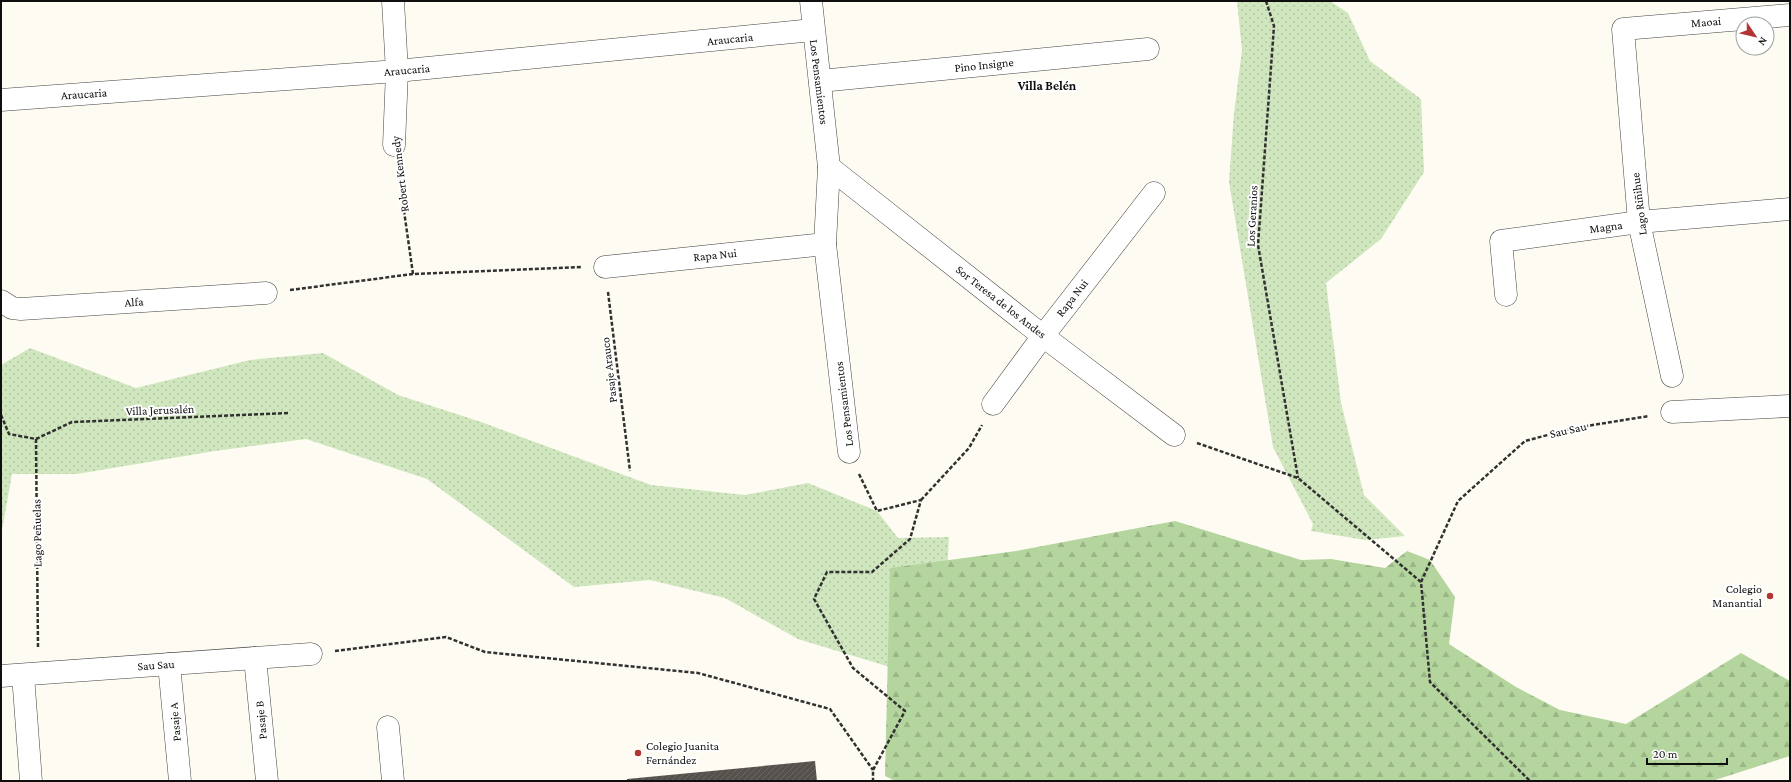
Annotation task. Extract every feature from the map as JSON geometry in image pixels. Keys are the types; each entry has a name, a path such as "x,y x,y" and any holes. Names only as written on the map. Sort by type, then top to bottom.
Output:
{"street":[{"name":"Robert Kennedy","path":"393,1 397,71 394,145"},
{"name":"Los Pensamientos","path":"811,1 813,30 830,167 825,244 849,452"},
{"name":"Maoai","path":"1623,29 1790,15"},
{"name":"Lago Riñihue","path":"1623,29 1639,222 1672,376"},
{"name":"Araucaria","path":"1,100 397,71 813,30"},
{"name":"Pino Insigne","path":"820,81 1148,49"},
{"name":"Sor Teresa de los Andes","path":"830,167 1043,336 1174,435"},
{"name":"Rapa Nui","path":"993,404 1043,336 1154,193"},
{"name":"Magna","path":"1506,295 1501,241 1639,222 1790,209"},
{"name":"Rapa Nui","path":"605,267 825,244"},
{"name":"Alfa","path":"2,303 21,309 266,293"},
{"path":"1672,412 1790,406"},
{"name":"Sau Sau","path":"1,676 311,654"},
{"name":"Pasaje B","path":"255,658 267,781"},
{"name":"Pasaje A","path":"169,664 180,781"},
{"path":"31,674 31,781"},
{"path":"388,727 394,781"}],"path":[{"name":"Los Geranios","path":"1266,1 1274,26 1258,245 1298,478"},
{"name":"Robert Kennedy","path":"394,145 413,274"},
{"path":"266,293 413,274 605,267"},
{"name":"Pasaje Arauco","path":"605,267 630,471"},
{"path":"873,781 873,770 905,711 853,668 814,599 827,572 872,572 910,539 921,500 969,448 993,404"},
{"name":"Sau Sau","path":"1421,582 1458,501 1525,441 1574,428 1672,412"},
{"path":"1,414 9,434 36,439"},
{"name":"Villa Jerusalén","path":"36,439 72,422 288,414"},
{"path":"1174,435 1298,478 1421,582 1430,682 1530,781"},
{"name":"Lago Peñuelas","path":"31,674 36,439"},
{"name":"Los Pensamientos","path":"849,452 877,511 921,500"},
{"path":"311,654 446,637 485,652 698,674 830,709 873,770"}],"green space":[{"path":"1237,1 1330,1 1348,13 1370,61 1421,99 1424,172 1381,239 1326,283 1341,403 1364,495 1405,536 1365,540 1311,531 1313,524 1273,447 1229,182 1234,113 1242,50"},
{"path":"30,348 136,388 250,360 323,353 398,395 481,422 651,485 745,495 808,483 877,511 898,538 949,537 946,594 916,675 798,639 725,598 650,580 574,587 427,479 306,439 215,451 77,474 12,474 1,536 1,365"},
{"path":"1175,521 1301,560 1331,559 1385,568 1407,551 1430,560 1455,597 1449,644 1516,687 1560,710 1626,724 1741,653 1790,681 1790,756 1712,781 895,781 885,776 890,568 1016,551"}],"building":[{"path":"815,761 817,781 627,781 627,779"}],"place":[{"name":"Colegio Manantial","path":"1770,596"},
{"name":"Colegio Juanita Fernández","path":"638,753"}],"district":[{"name":"Villa Belén","path":"1047,85"}]}
